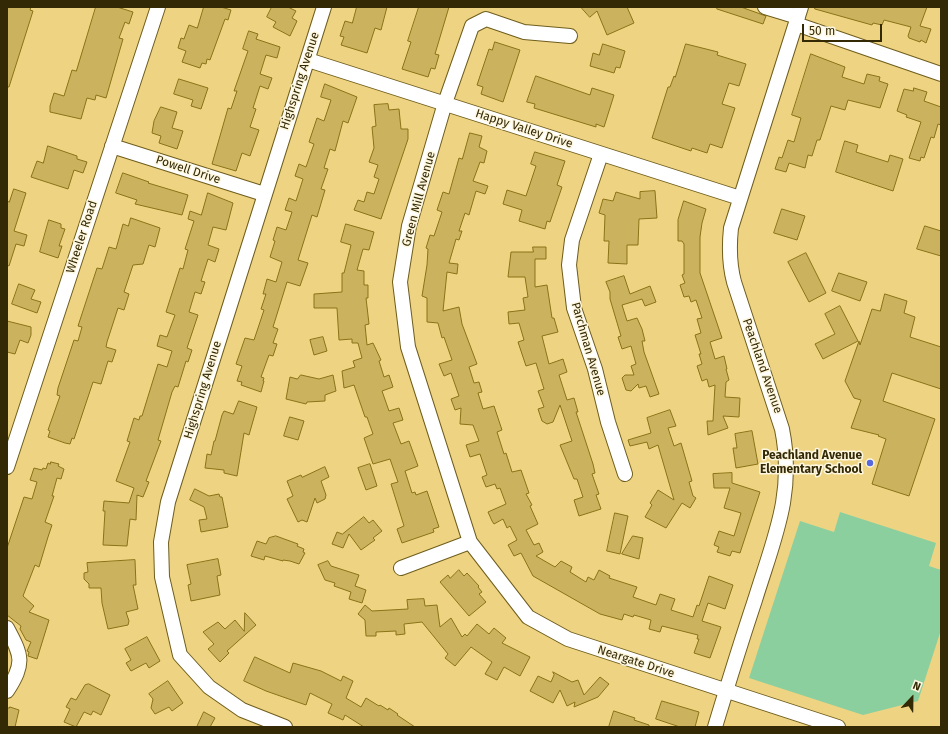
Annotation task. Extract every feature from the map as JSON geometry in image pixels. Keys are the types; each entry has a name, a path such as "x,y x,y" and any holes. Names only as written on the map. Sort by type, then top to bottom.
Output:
{"street":[{"name":"Wheeler Road","path":"7,467 158,7"},
{"name":"Highspring Avenue","path":"285,727 242,710 209,687 180,655 162,577 161,542 168,502 324,7"},
{"path":"765,7 798,16 941,74"},
{"name":"Peachland Avenue","path":"715,727 780,522 787,483 786,447 782,429 734,282 730,264 729,246 731,228 740,198 798,16"},
{"name":"Green Mill Avenue","path":"470,542 408,347 400,282 409,226 445,103 472,26 486,19 524,32 570,36"},
{"name":"Happy Valley Drive","path":"308,60 740,198"},
{"name":"Powell Drive","path":"112,146 264,194"},
{"name":"Parchman Avenue","path":"601,154 572,240 569,265 574,308 595,369 608,422 625,474"},
{"path":"402,568 470,542"},
{"name":"Neargate Drive","path":"470,542 528,617 568,639 838,727"},
{"path":"7,628 19,650 19,673 7,691"}],"green space":[{"path":"840,512 936,543 929,566 941,570 941,630 918,701 863,715 749,678 800,521 834,532"}],"building":[{"path":"7,7 31,7 30,10 33,11 9,87 7,87"},
{"path":"96,7 117,7 133,12 129,24 125,22 119,38 123,39 106,98 96,95 95,100 87,98 81,119 50,112 50,106 54,93 64,96 72,70 76,71"},
{"path":"204,7 221,7 231,10 228,20 225,19 210,60 207,59 206,64 202,63 200,68 182,62 186,51 178,48 181,38 184,39 189,25 197,28"},
{"path":"272,7 288,7 296,11 292,18 297,21 290,36 273,27 276,22 267,17"},
{"path":"357,7 387,7 381,30 375,28 367,53 341,45 344,37 340,36 345,21 352,23"},
{"path":"419,7 449,7 435,54 439,55 435,69 431,68 428,77 402,69 411,42 408,41"},
{"path":"581,7 627,7 634,23 607,35 597,11 590,17"},
{"path":"718,7 741,7 766,16 763,24 717,9"},
{"path":"815,7 927,7 920,26 931,29 926,43 921,40 920,42 909,38 908,36 911,27 884,20 882,25 873,23 872,25 815,9"},
{"path":"249,31 258,34 256,39 280,47 277,58 266,55 260,74 272,78 268,89 260,86 253,108 256,109 250,127 259,130 250,156 242,153 236,171 212,164 228,108 231,109 237,91 234,91 248,51 243,49"},
{"path":"495,42 520,50 503,102 481,94 483,87 477,85 489,49 492,50"},
{"path":"603,44 625,51 620,68 616,67 614,73 590,66 593,53 599,55"},
{"path":"686,44 718,52 717,55 746,64 739,86 729,83 722,104 735,108 722,148 710,144 707,153 692,148 691,151 652,138 668,87 670,87 674,76 675,77"},
{"path":"811,54 845,67 842,77 864,84 867,74 880,77 879,81 888,84 880,108 848,100 845,110 831,106 820,140 817,140 812,156 808,155 805,168 789,163 786,172 775,169 779,157 782,158 788,140 794,142 801,118 792,115"},
{"path":"536,76 590,95 592,88 614,95 604,127 596,124 596,127 534,108 535,104 527,102"},
{"path":"179,79 208,88 201,109 191,106 193,100 174,94"},
{"path":"325,84 357,97 348,123 343,121 335,151 330,149 324,168 328,169 321,189 325,190 317,217 312,215 298,260 308,263 300,286 287,282 273,327 278,329 273,343 277,344 273,356 269,355 261,377 264,378 264,381 261,392 241,385 242,382 237,381 242,366 236,364 245,338 254,340 264,310 261,309 266,294 263,294 267,279 276,282 282,262 270,257 275,241 273,240 277,227 286,230 292,212 285,210 289,198 296,201 303,179 295,176 299,164 306,167 314,144 309,142 317,118 324,121 331,100 321,97"},
{"path":"914,88 927,92 924,101 941,107 941,125 938,124 934,138 931,137 924,158 921,157 920,161 909,158 921,122 906,117 907,115 897,111 904,89 913,91"},
{"path":"388,104 389,110 399,109 401,129 408,129 408,139 381,219 354,210 358,200 364,202 367,192 374,194 379,179 374,177 378,165 369,162 374,148 372,127 376,126 374,105"},
{"path":"161,107 177,112 172,128 183,131 177,149 159,143 161,136 152,133 154,121"},
{"path":"470,133 482,136 479,147 487,151 484,163 480,162 473,181 488,186 485,194 476,191 469,215 465,213 459,231 462,231 459,240 456,239 449,263 458,264 457,274 447,272 443,311 459,307 462,324 477,364 469,367 474,383 479,382 482,392 478,393 483,409 494,406 502,430 497,432 504,454 506,453 512,472 521,470 529,493 526,494 532,505 530,506 538,524 526,530 534,545 539,543 543,552 536,556 555,567 561,561 572,567 570,572 586,582 588,577 594,580 599,570 610,576 609,578 637,587 633,597 656,605 660,594 675,599 671,610 693,617 697,605 699,606 709,576 733,585 725,609 708,603 702,621 721,627 710,658 694,653 699,639 697,639 698,635 662,626 660,632 649,629 651,620 634,615 633,617 624,614 622,620 600,614 533,576 521,553 514,556 508,545 517,540 510,526 507,528 503,519 494,524 492,521 488,512 506,504 500,488 497,489 495,484 486,487 482,477 487,475 480,454 470,457 466,445 479,441 473,425 460,424 461,408 455,410 451,399 459,396 451,373 444,376 439,364 452,360 444,337 442,338 438,323 427,322 427,298 422,296 427,265 428,249 426,248 430,235 434,236 442,212 437,210 443,192 449,194 459,158 462,159"},
{"path":"845,141 858,145 856,152 888,162 890,155 903,159 893,191 836,172"},
{"path":"48,146 77,156 77,159 87,162 83,173 74,170 68,189 31,177 37,161 43,163"},
{"path":"535,152 565,161 557,185 562,187 550,222 547,221 545,229 519,221 522,210 503,204 507,190 526,196 536,166 531,164"},
{"path":"123,173 149,182 148,183 188,195 182,215 135,204 137,200 116,193"},
{"path":"14,189 26,193 14,231 27,235 24,246 16,244 9,266 7,265 7,201 9,202"},
{"path":"655,191 657,218 639,219 638,245 627,245 627,264 608,263 609,241 604,241 605,215 599,213 603,199 613,201 616,192 640,199 640,192"},
{"path":"208,193 233,203 226,230 213,227 208,245 219,249 215,262 208,259 201,281 205,282 201,294 195,292 189,312 198,315 187,348 192,350 188,362 186,361 178,387 175,386 172,392 158,440 161,441 146,481 149,482 143,497 137,495 136,520 130,519 127,546 103,545 105,511 103,511 104,501 129,503 134,488 116,481 130,442 127,441 134,418 139,420 140,416 142,416 158,364 167,367 172,351 157,346 160,335 167,337 175,315 166,312 180,268 183,269 188,250 185,249 194,221 188,219 190,211 201,215"},
{"path":"684,201 706,209 700,237 700,273 722,338 710,342 715,359 724,356 729,380 726,382 725,397 740,398 739,417 723,416 728,428 708,435 707,421 713,421 715,385 709,387 707,379 702,381 697,366 702,364 699,354 701,354 695,335 701,333 697,319 702,318 696,300 691,302 689,296 684,297 680,285 685,283 682,275 684,274 684,244 682,241 678,241 678,220"},
{"path":"782,209 805,216 797,240 774,233"},
{"path":"131,218 160,228 155,247 149,245 143,264 133,265 124,292 129,294 124,310 118,308 107,342 106,347 116,350 112,362 108,361 101,384 93,382 74,439 72,438 70,444 65,443 48,437 50,431 48,430 60,396 57,395 58,388 74,340 78,341 82,327 78,326 97,268 102,269 109,247 116,249 123,224 128,226"},
{"path":"49,220 61,224 61,228 65,229 59,246 62,246 58,258 40,252"},
{"path":"346,224 374,232 369,250 363,249 357,270 364,271 364,285 368,285 368,298 366,298 369,324 365,325 367,345 373,343 381,360 379,361 384,377 389,375 393,387 382,391 389,411 399,408 403,420 393,423 401,444 409,441 418,466 405,471 412,493 415,492 416,495 427,491 439,527 433,529 434,532 402,543 397,529 404,526 391,484 398,482 390,459 373,464 364,438 373,434 367,417 365,417 354,385 344,388 342,371 355,367 353,361 362,358 358,343 352,343 352,339 339,340 337,308 314,308 314,294 342,292 342,273 344,273 351,245 341,242"},
{"path":"925,226 941,231 941,256 917,249"},
{"path":"533,247 546,247 546,259 535,259 535,287 547,285 552,318 554,318 558,332 542,336 549,364 563,359 567,372 559,375 567,400 574,398 578,412 576,412 593,464 595,473 592,474 599,494 596,495 601,509 579,516 574,500 583,497 577,479 574,479 560,445 572,441 560,405 553,422 547,424 542,421 538,409 544,407 538,391 544,389 536,363 526,366 518,342 524,340 519,323 509,324 508,312 525,310 523,298 528,297 525,277 508,277 511,252 533,252"},
{"path":"806,253 826,293 809,302 788,262"},
{"path":"839,273 867,282 860,301 832,291"},
{"path":"624,276 630,294 650,286 656,302 645,306 642,299 622,305 627,321 637,318 642,329 645,341 642,341 644,352 659,394 650,397 646,386 639,388 638,384 631,391 626,390 622,378 625,375 634,375 631,366 636,364 631,346 622,349 618,337 621,336 606,282"},
{"path":"19,284 35,290 31,299 41,302 37,313 12,304"},
{"path":"885,294 907,301 904,313 915,317 910,337 941,347 941,389 892,373 883,401 935,419 909,496 872,484 886,439 878,436 879,435 851,428 861,400 854,398 845,381 859,341 860,345 872,309 880,311"},
{"path":"840,306 858,341 823,359 815,344 835,334 825,314"},
{"path":"7,321 31,327 31,335 28,343 20,340 15,354 7,352"},
{"path":"323,337 327,351 314,355 310,340"},
{"path":"301,375 319,379 333,375 336,391 325,395 325,401 307,402 306,404 286,399 290,377 297,379"},
{"path":"239,401 257,407 249,435 244,433 237,476 224,473 224,470 205,468 207,454 211,455 224,411 233,414"},
{"path":"670,410 676,426 668,428 674,446 681,443 692,481 689,482 693,496 696,498 690,508 682,503 666,528 645,517 652,505 650,503 658,490 674,500 658,445 649,449 647,442 630,446 628,440 651,433 647,418"},
{"path":"290,417 304,421 298,440 284,436"},
{"path":"752,431 758,464 736,468 733,448 737,448 735,434"},
{"path":"51,462 59,464 58,466 64,469 61,479 57,478 52,496 54,496 45,522 52,525 39,567 35,565 23,596 34,606 29,612 49,620 37,659 28,656 29,652 27,651 31,642 26,640 20,629 21,626 7,615 7,548 24,497 32,499 37,482 30,480 34,468 42,470 43,468 46,469 48,463 50,464"},
{"path":"370,464 377,486 366,490 358,468"},
{"path":"325,467 329,477 321,481 326,495 325,499 317,503 315,498 307,522 302,520 298,522 287,499 293,496 287,481 301,475 302,477"},
{"path":"732,473 732,483 760,492 740,553 732,551 730,556 717,552 719,547 714,545 719,531 734,536 741,513 724,508 730,488 714,488 713,474"},
{"path":"195,489 209,496 219,494 220,497 222,497 228,527 201,532 199,520 207,519 204,507 190,500"},
{"path":"615,513 628,516 620,554 607,551"},
{"path":"364,517 369,523 373,520 382,531 373,538 375,540 361,550 349,534 343,548 332,544 337,532 342,534"},
{"path":"276,536 298,544 297,546 304,549 303,552 305,553 299,564 265,556 264,560 251,556 257,541 266,544 269,538"},
{"path":"633,536 643,538 639,559 622,554"},
{"path":"218,559 221,575 217,576 220,595 191,601 188,585 191,584 187,565"},
{"path":"135,560 136,585 133,585 138,609 126,612 129,621 128,625 108,629 102,603 101,588 89,588 89,584 84,579 84,573 88,572 87,563"},
{"path":"328,561 331,566 359,575 355,586 366,590 362,603 349,599 351,592 334,586 335,583 325,580 318,565"},
{"path":"459,570 464,576 467,573 479,586 478,587 482,592 479,594 486,602 469,616 440,582 448,575 450,578"},
{"path":"424,599 425,606 437,605 440,627 451,618 462,637 465,634 467,636 477,624 489,634 494,628 506,638 502,643 530,657 520,676 504,667 497,680 485,674 492,662 471,647 455,666 445,658 448,654 422,622 404,624 405,634 396,635 396,631 376,632 376,636 366,636 365,620 358,614 365,605 372,611 408,609 407,600"},
{"path":"245,613 256,625 227,651 229,653 220,662 208,649 214,644 203,632 218,622 225,629 235,620 244,631"},
{"path":"147,637 160,661 149,668 146,663 131,671 126,663 131,660 125,649"},
{"path":"255,657 290,673 293,663 321,671 341,681 343,676 353,681 346,698 361,707 366,698 388,710 389,708 415,727 364,727 345,715 343,720 328,713 332,704 310,693 306,705 266,691 244,681"},
{"path":"553,672 572,682 578,680 584,695 600,677 609,684 598,697 574,707 575,702 567,706 560,690 553,703 530,691 538,676 551,682 554,675"},
{"path":"168,681 183,703 172,711 169,707 155,714 151,708 153,699 149,694"},
{"path":"89,684 110,695 101,715 93,711 91,715 84,712 76,727 64,722 70,709 66,707 71,698 76,700 85,685"},
{"path":"662,701 699,712 695,727 680,727 656,719"},
{"path":"10,707 19,710 15,727 7,727 7,708"},
{"path":"614,711 635,718 634,720 649,725 649,727 609,727"},
{"path":"204,712 215,718 210,727 197,727"}],"place":[{"name":"Peachland Avenue Elementary School","path":"870,463"}]}
